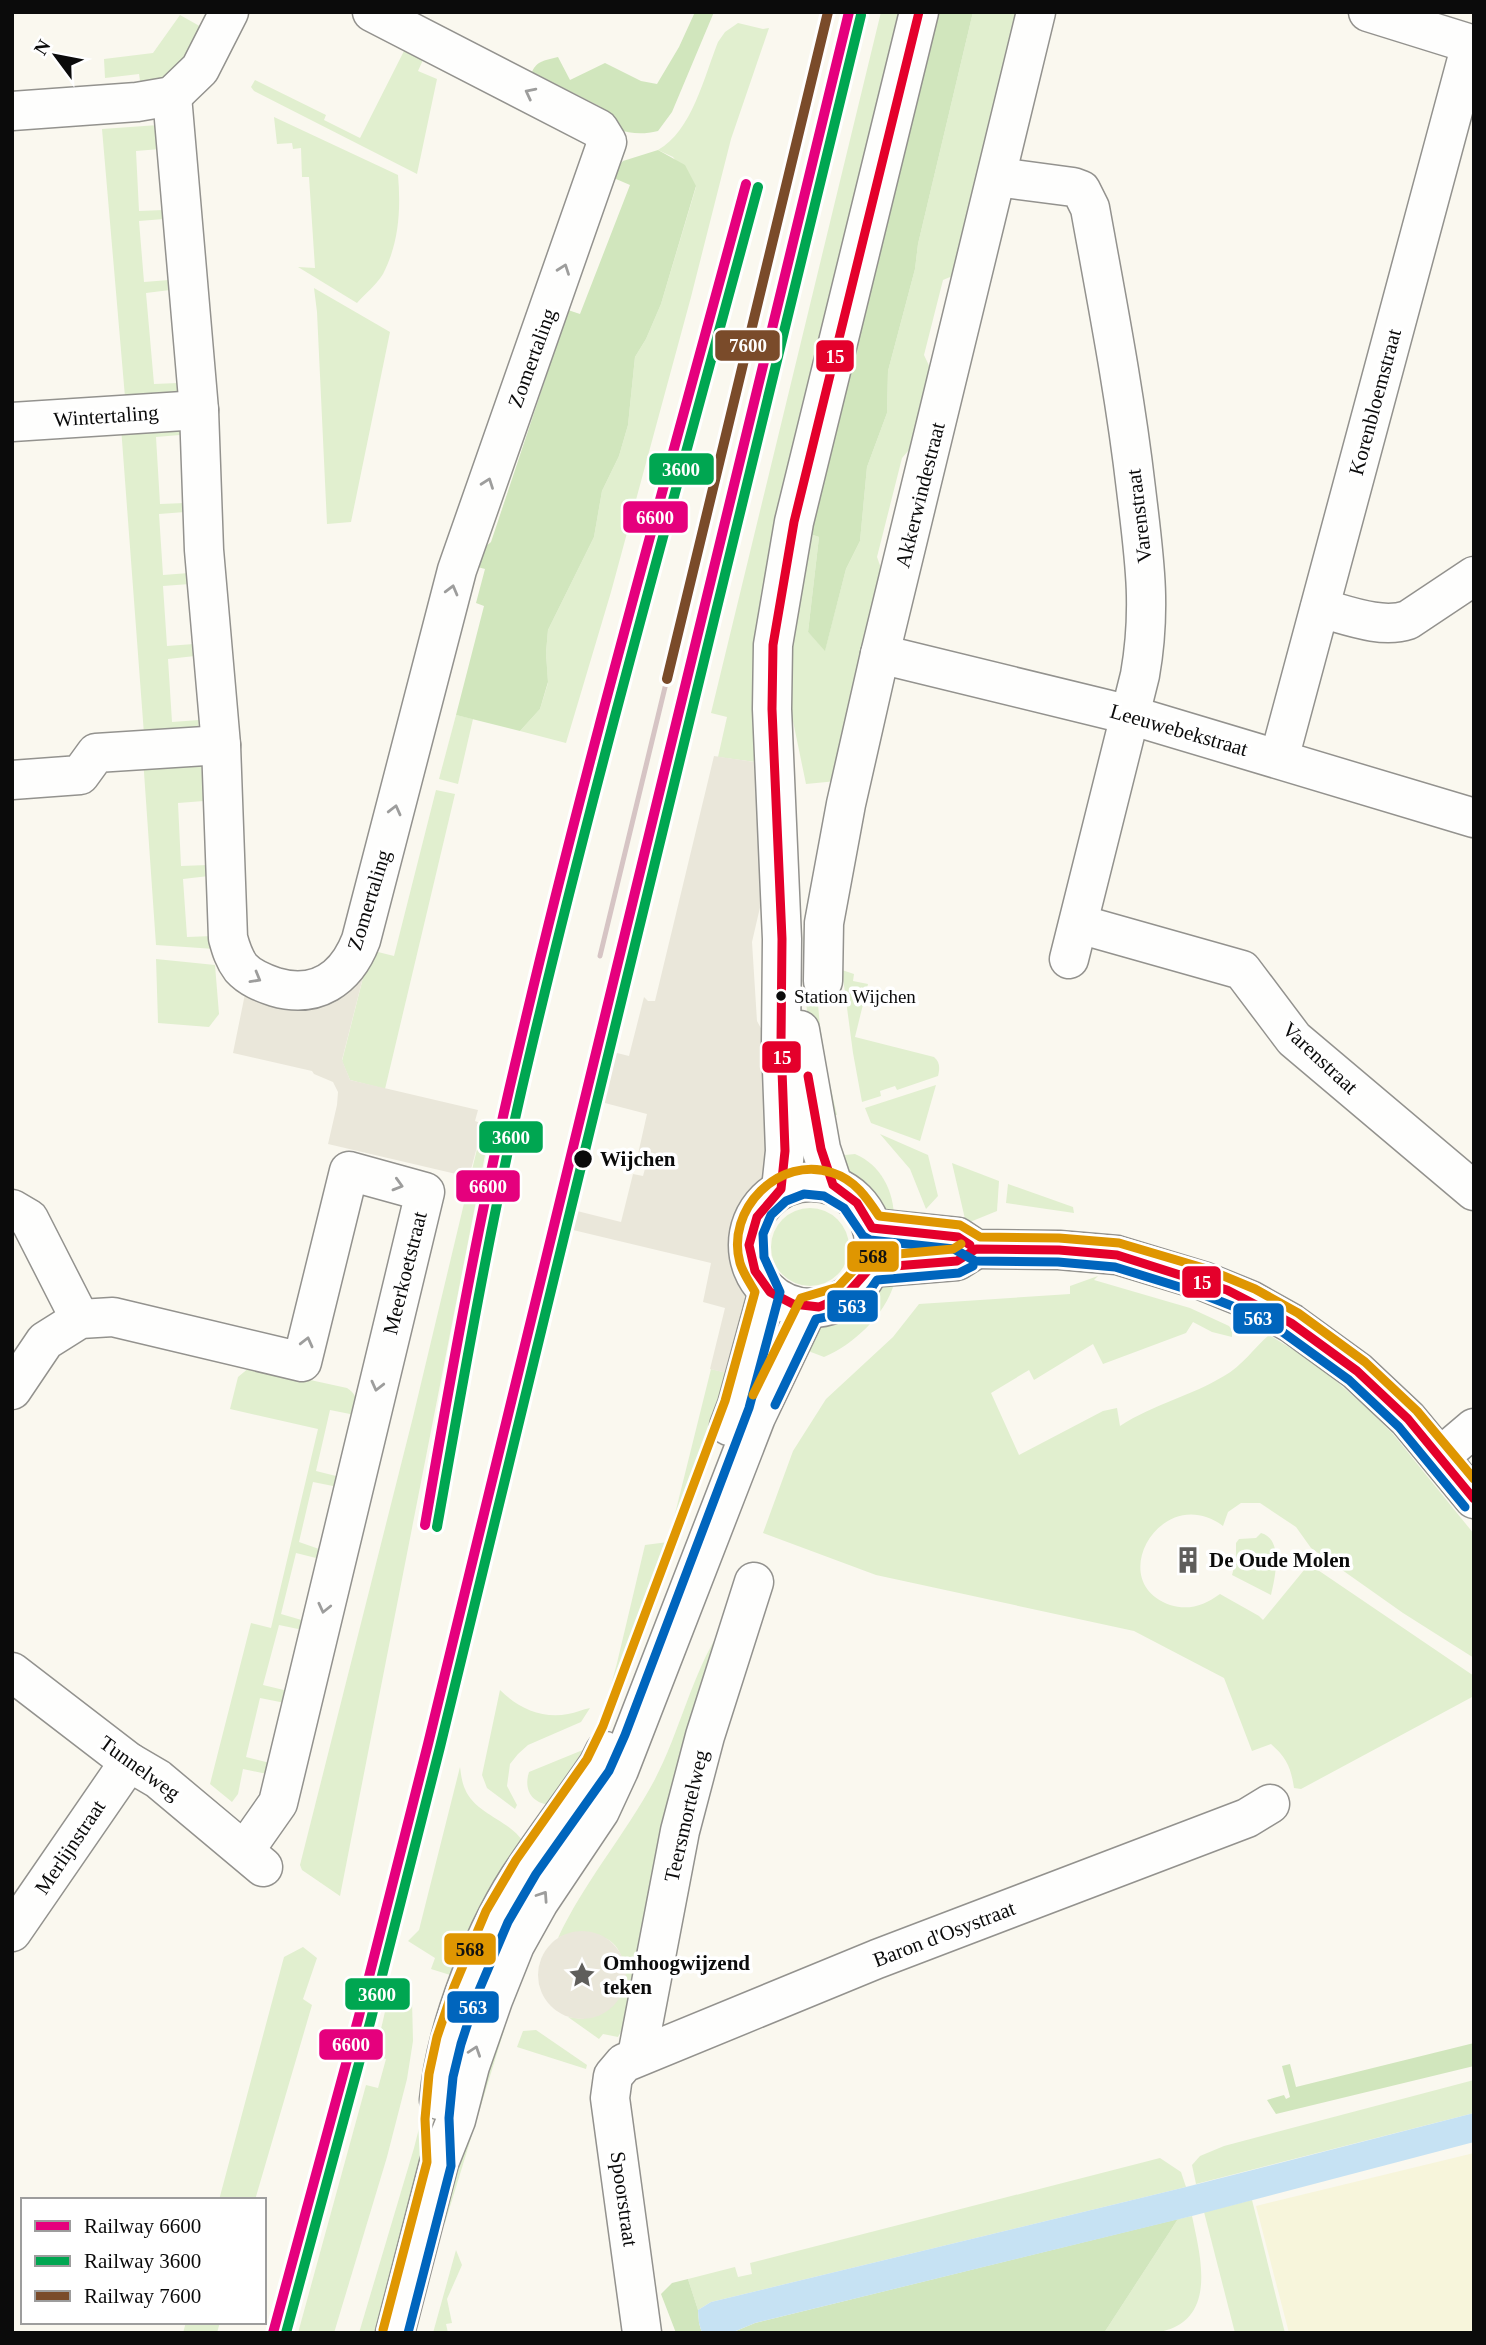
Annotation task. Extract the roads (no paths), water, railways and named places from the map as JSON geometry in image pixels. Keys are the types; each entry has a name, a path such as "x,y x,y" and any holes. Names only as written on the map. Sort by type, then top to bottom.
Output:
{"street":[{"path":"12,111 137,102 172,96 200,69 229,12"},
{"name":"Zomertaling","path":"172,96 199,410 204,550 221,745 228,938 233,956 248,974 270,985 295,991 316,989 328,983 349,963 357,950 457,570 607,142 599,129 372,12"},
{"name":"Akkerwindestraat","path":"823,981 824,923 846,804 1036,12"},
{"path":"1368,12 1421,20 1472,45"},
{"path":"781,1189 785,1151 781,1043 782,939 772,683 773,645 794,522 920,17"},
{"name":"Korenbloemstraat","path":"1279,759 1472,45"},
{"name":"Varenstraat","path":"997,177 1073,187 1081,190 1090,208 1126,404 1146,568 1146,640 1074,941 1242,970 1294,1039 1474,1191"},
{"name":"Wintertaling","path":"12,422 199,410"},
{"path":"1320,608 1368,620 1399,624 1474,576"},
{"name":"Leeuwebekstraat","path":"880,654 1130,715 1474,818"},
{"path":"12,780 80,775 96,753 221,745"},
{"path":"782,939 821,1149 834,1185"},
{"name":"Meerkoetstraat","path":"12,1390 45,1341 80,1319 114,1317 302,1362 349,1171 425,1192 278,1803 255,1859"},
{"path":"816,1181 834,1185 851,1195 864,1210 872,1228 874,1248 870,1268 860,1285 846,1298 828,1306 808,1308 786,1303 768,1291 756,1275 749,1256 749,1237 754,1217 765,1201 781,1189 816,1181"},
{"path":"12,1209 29,1219 80,1319"},
{"path":"872,1228 958,1237 976,1249"},
{"path":"870,1268 957,1261 976,1249 1059,1250 1117,1255 1203,1281 1250,1300 1291,1323 1357,1370 1408,1419 1474,1499"},
{"path":"439,2162 437,2118 442,2075 449,2041 466,1991 497,1917 526,1867 598,1765 614,1731 737,1405 768,1291"},
{"path":"395,2333 439,2162 456,2120 483,2027 515,1945 538,1902 600,1811 619,1770 756,1417 808,1308"},
{"path":"1441,1456 1474,1428"},
{"name":"Teersmortelweg","path":"628,2061 680,1831 705,1736 754,1582"},
{"name":"Tunnelweg","path":"12,1672 129,1762 158,1779 255,1859"},
{"name":"Merlijnstraat","path":"12,1932 129,1762"},
{"name":"Baron d'Osystraat","path":"628,2061 877,1959 1247,1818 1270,1804"},
{"name":"Spoorstraat","path":"628,2061 611,2087 611,2111 642,2333"}],"water":[{"path":"1474,2113 1474,2142 1192,2216 755,2323 731,2333 702,2333 699,2323 698,2310 711,2302 1186,2187"}],"railway":[{"path":"600,956 667,679"}],"rail line":[{"name":"7600","path":"667,679 828,12"},
{"name":"6600","path":"273,2333 359,2016 428,1744 849,12"},
{"name":"3600","path":"286,2333 371,2019 440,1747 861,15"},
{"name":"6600","path":"425,1525 479,1231 543,946 746,184"},
{"name":"3600","path":"437,1527 491,1233 555,949 758,187"}],"place":[{"name":"Station Wijchen","path":"781,996"},
{"name":"Wijchen","path":"583,1159"},
{"name":"De Oude Molen","path":"1188,1560"},
{"name":"Omhoogwijzend teken","path":"582,1975"}]}
